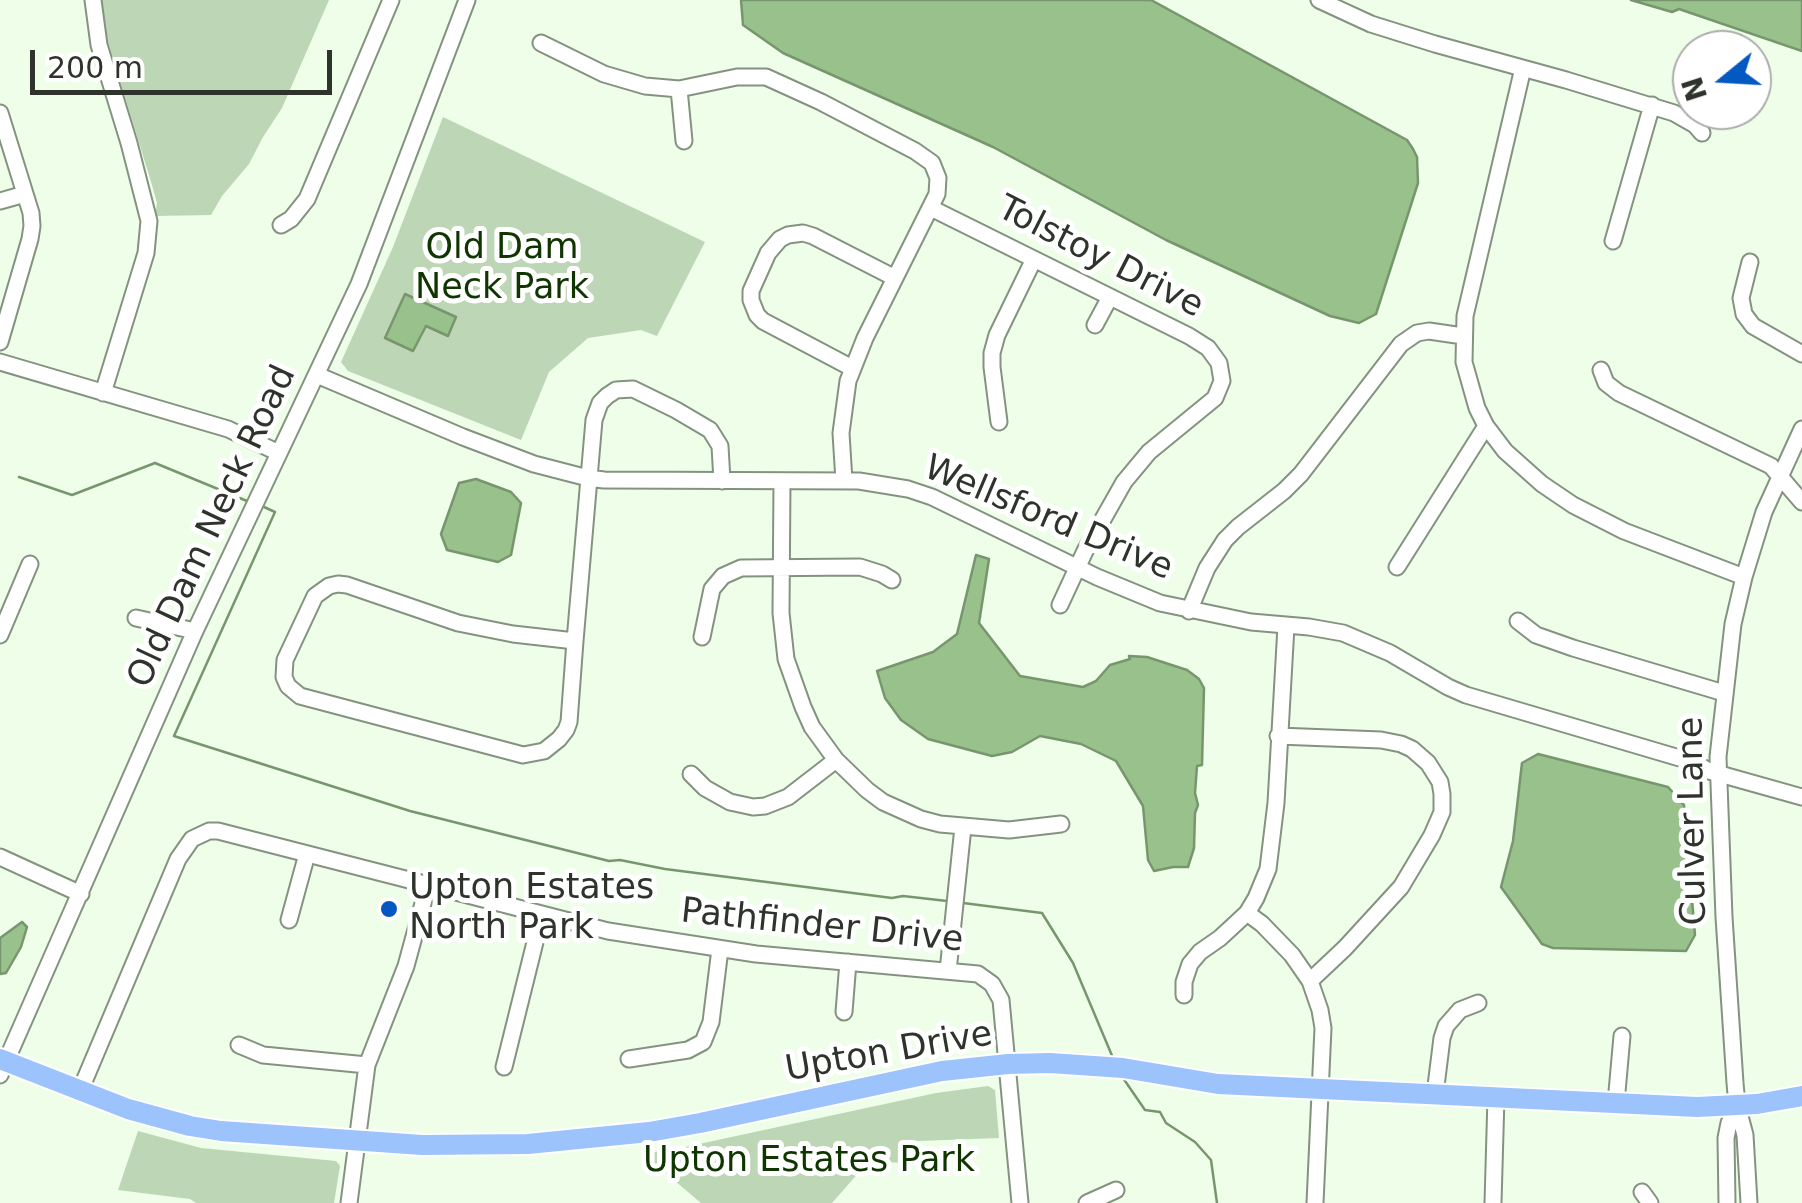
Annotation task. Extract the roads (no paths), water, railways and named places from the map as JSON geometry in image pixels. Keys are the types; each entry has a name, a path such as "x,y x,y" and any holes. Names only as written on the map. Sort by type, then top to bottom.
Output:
{"main road":[{"name":"Upton Drive","path":"2,1065 190,1126 358,1142 453,1146 528,1144 650,1132 942,1071 1008,1064 1090,1065 1218,1084 1697,1107 1802,1096"}],"street":[{"path":"93,0 98,45 149,222 146,252 104,393"},
{"path":"281,225 307,200 391,0"},
{"name":"Old Dam Neck Road","path":"2,1065 195,631 359,284 466,0"},
{"path":"1319,0 1371,24 1684,117 1702,133"},
{"path":"541,43 624,82 644,86 679,89 753,76 779,82 924,156 932,164 938,178 937,194 852,368 842,421 844,481"},
{"path":"1523,68 1466,316 1463,336 1471,393 1486,426 1505,451 1573,505 1624,531 1744,577"},
{"path":"679,89 684,141"},
{"path":"1613,241 1652,106"},
{"path":"0,113 30,213 30,239 0,342"},
{"path":"0,201 25,194"},
{"name":"Tolstoy Drive","path":"931,208 1208,348 1218,363 1222,381 1210,404 1170,432 1124,482 1078,567"},
{"path":"852,368 756,315 751,291 768,253 780,239 803,233 895,278"},
{"path":"999,422 992,353 1034,258"},
{"path":"1750,262 1741,298 1744,314 1753,326 1802,354"},
{"path":"1096,326 1110,296"},
{"path":"1189,611 1207,568 1225,540 1301,474 1401,344 1417,333 1429,331 1463,336"},
{"path":"0,362 228,429 280,453"},
{"path":"1601,370 1612,389 1761,459 1780,474 1802,502"},
{"name":"Wellsford Drive","path":"317,375 481,444 534,464 588,478 844,481 884,484 932,497 1128,591 1189,611 1343,633 1390,653 1466,695 1802,798"},
{"path":"575,640 474,626 338,584 315,596 283,668 288,686 306,699 534,754 551,746 569,722 588,478 596,412 607,396 616,390 633,389 710,430 720,446 722,480"},
{"path":"1397,566 1486,426"},
{"name":"Culver Lane","path":"1749,1203 1746,1135 1737,1105 1718,773 1732,624 1764,512 1802,429"},
{"path":"782,481 782,636 792,681 812,727 836,760 867,790 921,819 1009,830 1061,824"},
{"path":"0,635 30,564"},
{"path":"702,637 712,588 723,576 742,568 860,567 892,580"},
{"path":"1060,605 1078,567"},
{"path":"136,618 195,631"},
{"path":"1518,621 1536,634 1574,648 1724,693"},
{"path":"1184,995 1186,972 1196,956 1247,913 1268,869 1276,803 1286,626"},
{"path":"1278,736 1401,744 1428,762 1442,794 1442,812 1402,887 1310,981"},
{"path":"691,774 705,788 730,802 765,806 788,797 836,760"},
{"path":"948,971 963,826"},
{"name":"Pathfinder Drive","path":"80,1091 178,860 192,839 218,831 608,930 720,949 978,974 992,984 1001,1000 1020,1203"},
{"path":"289,920 307,854"},
{"path":"0,857 80,894"},
{"path":"349,1203 367,1066 406,966 428,885"},
{"path":"1247,913 1281,942 1310,981 1320,1010 1323,1028 1315,1203"},
{"path":"504,1067 542,914"},
{"path":"629,1058 688,1050 703,1042 711,1022 720,949"},
{"path":"844,1012 848,962"},
{"path":"1435,1094 1446,1026 1460,1010 1478,1002"},
{"path":"1616,1103 1622,1036"},
{"path":"239,1045 263,1055 367,1066"},
{"path":"1493,1203 1496,1098"},
{"name":"Culver Lane","path":"1728,1203 1726,1138 1737,1105"},
{"path":"1087,1203 1116,1190"}],"waterway":[{"path":"19,477 72,495 155,463 247,501"},
{"path":"264,507 275,512 174,736 410,811 609,861 892,898 947,901"},
{"path":"963,903 1042,913 1073,963 1113,1058"},
{"path":"1123,1078 1145,1110 1160,1112 1166,1123 1195,1142 1211,1160 1217,1203"}],"place":[{"name":"Upton Estates North Park","path":"389,909"}],"park label":[{"name":"Old Dam Neck Park","path":"502,269"},
{"name":"Upton Estates Park","path":"809,1162"}]}
